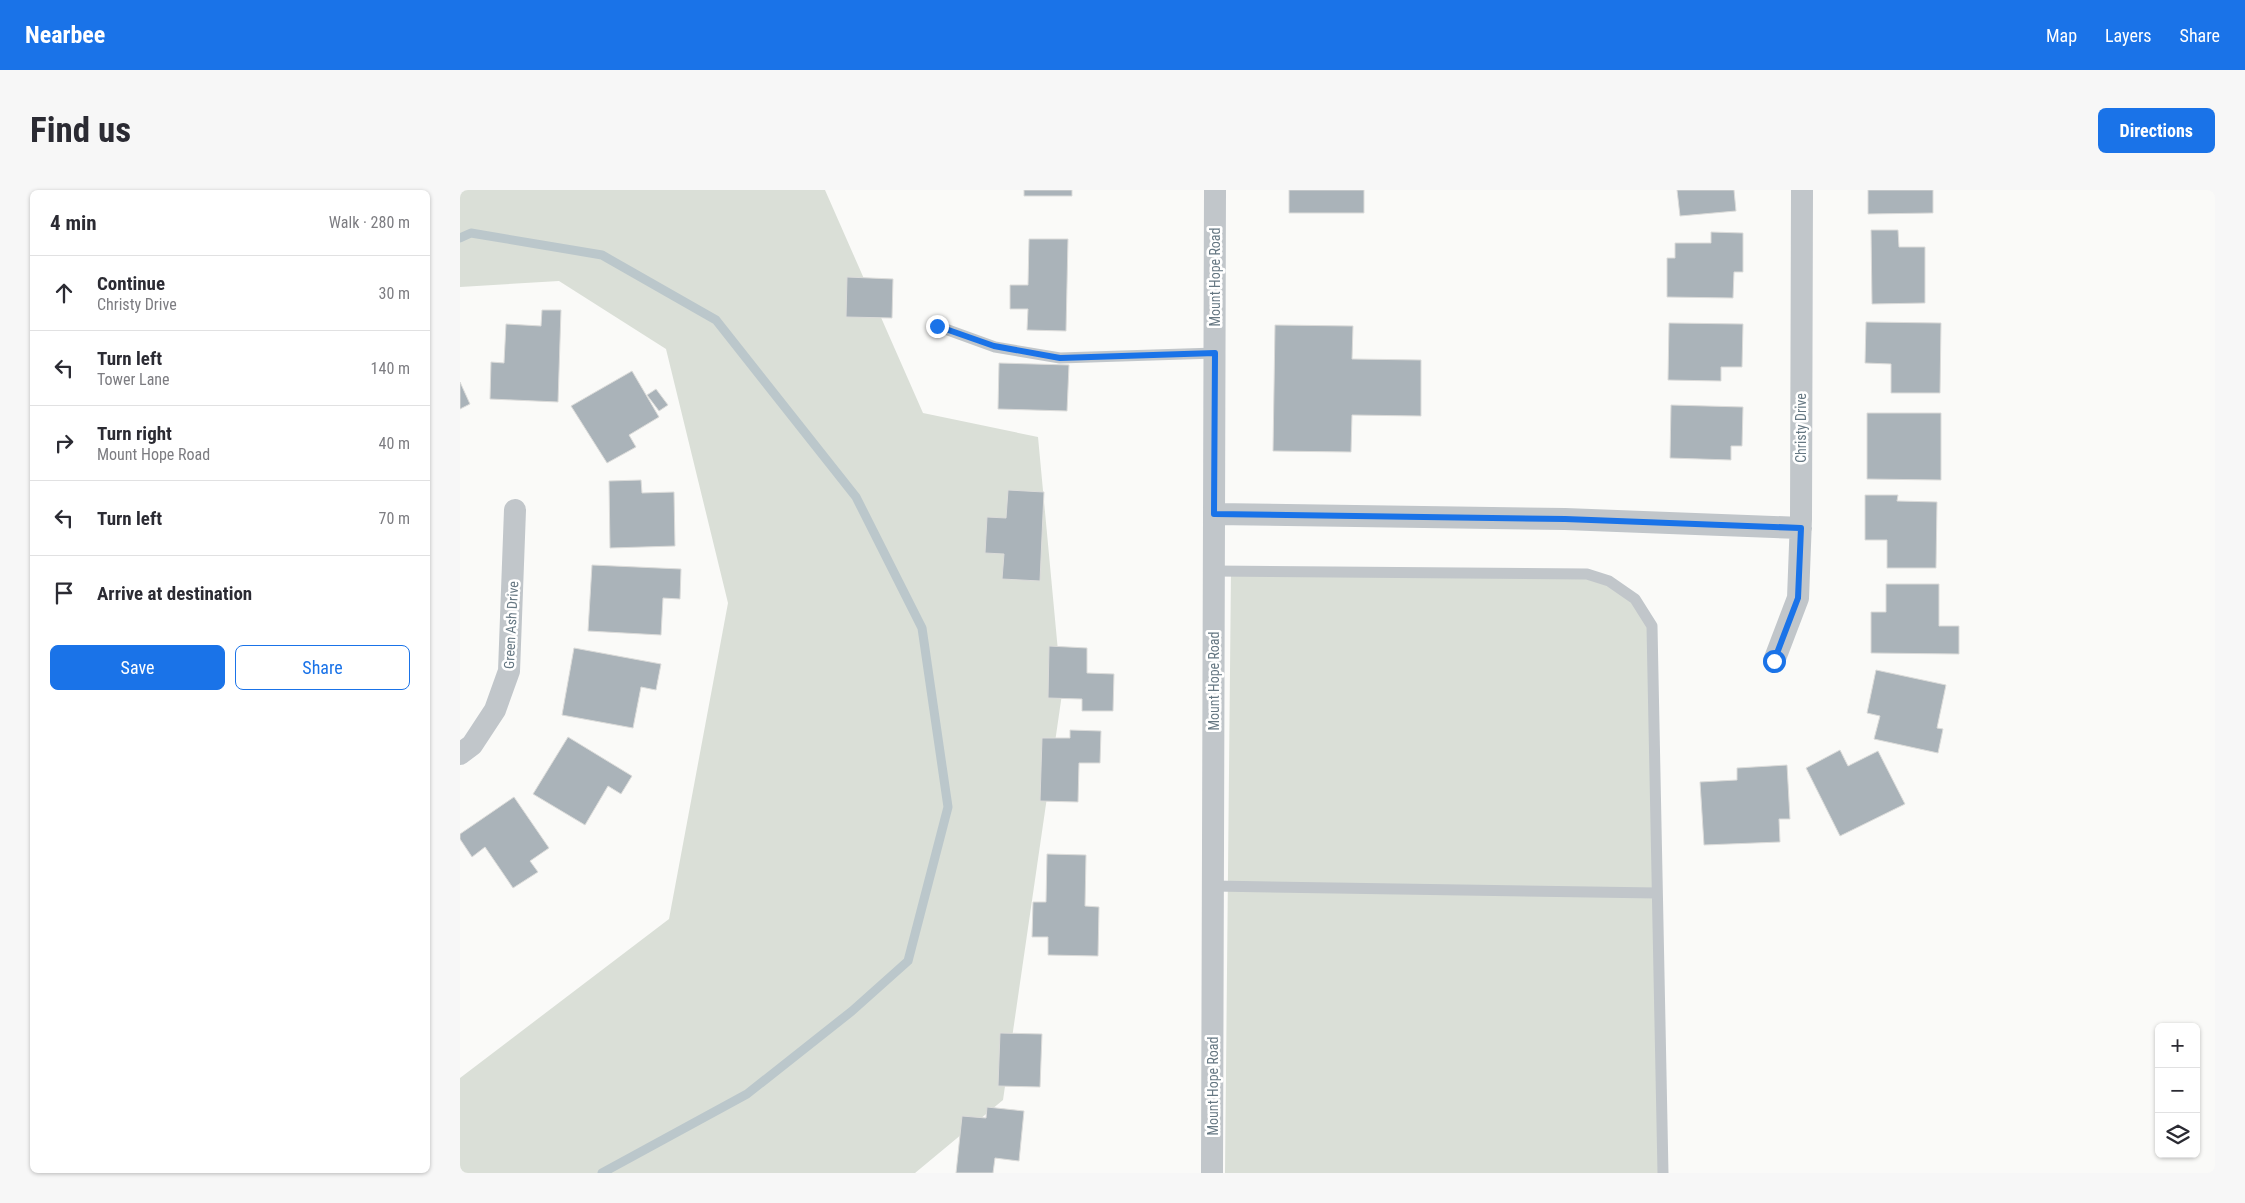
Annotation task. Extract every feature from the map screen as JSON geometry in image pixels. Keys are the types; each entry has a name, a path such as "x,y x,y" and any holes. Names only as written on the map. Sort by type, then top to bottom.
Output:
{"street":[{"name":"Mount Hope Road","path":"1212,1173 1216,190"},
{"name":"Christy Drive","path":"1774,661 1798,598 1801,528 1802,190"},
{"name":"Green Ash Drive","path":"460,754 472,745 495,710 509,671 514,510"},
{"path":"1214,514 1565,519 1801,528"}],"lane":[{"path":"937,326 994,346 1060,358 1215,353"},
{"path":"1214,571 1587,574 1609,581 1635,599 1652,626 1663,1173"},
{"path":"1213,886 1657,893"}],"shaded area":[{"path":"460,190 825,190 923,413 1038,437 1062,694 1003,1100 915,1173 460,1173 460,1078 669,919 728,603 666,349 559,281 460,287"},
{"path":"1231,571 1587,574 1635,599 1652,626 1665,1173 1225,1173"}],"building":[{"path":"1024,190 1072,190 1072,196 1024,196"},
{"path":"1289,190 1364,190 1364,213 1289,213"},
{"path":"1677,190 1734,190 1736,211 1680,216"},
{"path":"1868,190 1933,190 1933,213 1868,214"},
{"path":"1871,230 1898,230 1899,247 1925,247 1925,303 1872,304"},
{"path":"1711,232 1743,233 1743,272 1734,272 1733,298 1667,297 1667,258 1675,258 1675,243 1711,243"},
{"path":"1029,239 1068,239 1066,331 1027,330 1028,309 1010,309 1010,285 1028,285"},
{"path":"847,277 893,279 892,318 846,317"},
{"path":"542,310 561,310 558,402 490,399 491,362 504,363 506,324 541,326"},
{"path":"1866,322 1941,323 1940,393 1891,393 1891,364 1865,363"},
{"path":"1669,323 1743,324 1742,367 1721,367 1721,381 1668,380"},
{"path":"1275,325 1353,326 1352,359 1421,360 1421,416 1352,415 1351,452 1273,451"},
{"path":"999,363 1069,365 1067,411 998,409"},
{"path":"632,371 659,417 629,435 636,447 607,463 571,406"},
{"path":"460,382 470,404 460,409"},
{"path":"656,389 668,405 659,411 647,395"},
{"path":"1671,405 1743,407 1742,446 1731,446 1731,460 1670,458"},
{"path":"1867,413 1941,413 1941,480 1867,479"},
{"path":"641,480 642,493 674,492 675,546 610,548 609,481"},
{"path":"1008,490 1044,492 1040,581 1002,579 1004,554 985,553 987,517 1006,518"},
{"path":"1865,495 1898,495 1897,501 1937,502 1936,568 1887,568 1887,540 1865,540"},
{"path":"592,565 681,569 680,599 663,598 661,635 588,631"},
{"path":"1886,584 1939,584 1939,626 1959,626 1959,654 1871,653 1871,612 1886,612"},
{"path":"1049,646 1087,648 1087,673 1114,674 1113,711 1082,711 1082,699 1048,698"},
{"path":"574,648 661,664 656,690 641,687 633,728 562,715"},
{"path":"1876,670 1946,685 1937,728 1943,729 1938,753 1874,739 1880,716 1867,713"},
{"path":"1070,730 1101,731 1100,763 1079,763 1078,802 1040,801 1042,738 1070,738"},
{"path":"568,737 632,776 621,794 608,786 585,825 533,794"},
{"path":"1840,750 1848,766 1878,751 1905,804 1840,836 1806,768"},
{"path":"1787,765 1790,819 1779,819 1780,842 1704,845 1700,782 1737,780 1737,768"},
{"path":"514,797 549,848 530,861 538,872 513,888 485,847 472,857 460,839 460,834"},
{"path":"1047,854 1086,855 1085,906 1099,907 1098,956 1048,955 1048,937 1032,937 1033,902 1046,902"},
{"path":"1000,1033 1042,1034 1040,1087 998,1086"},
{"path":"987,1107 1024,1111 1019,1161 995,1158 993,1173 956,1173 962,1116 986,1118"}],"waterway":[{"path":"460,238 471,233 602,255 716,320 856,497 922,628 948,807 908,961 852,1011 747,1094 602,1173"}],"route":[{"path":"937,326 994,346 1060,358 1215,353 1214,514 1565,519 1801,528 1798,598 1774,661"}]}
